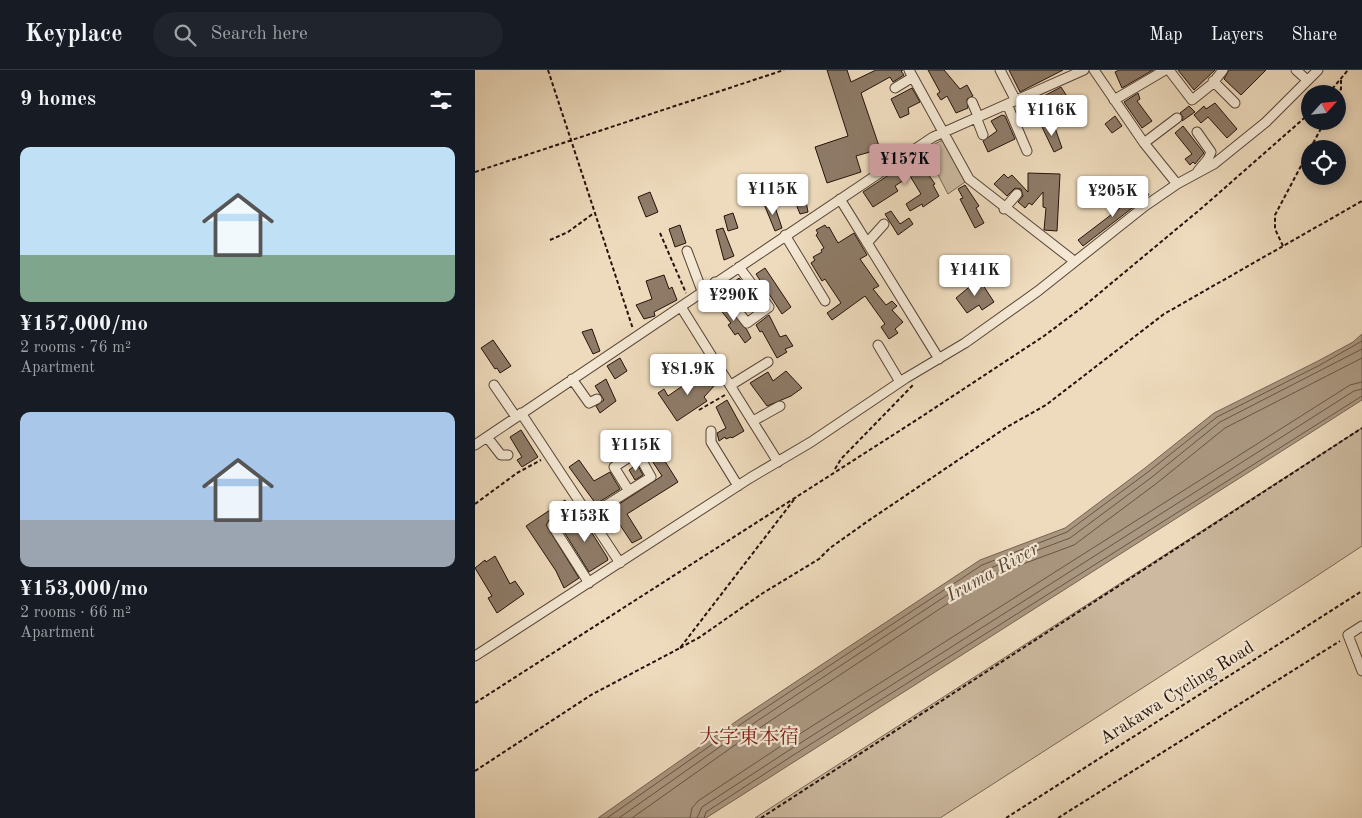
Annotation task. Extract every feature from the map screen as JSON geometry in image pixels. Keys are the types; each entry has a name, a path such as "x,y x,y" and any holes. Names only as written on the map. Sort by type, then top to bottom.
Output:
{"street":[{"path":"1000,70 1027,151"},
{"path":"1094,70 1143,143 1177,184"},
{"path":"1114,100 1165,70"},
{"path":"1169,70 1192,100 1223,70"},
{"path":"1296,70 1307,80"},
{"path":"475,656 900,382 965,344 1038,291 1074,261 1177,184 1215,164 1271,116 1318,70"},
{"path":"475,445 933,137 1078,71"},
{"path":"895,88 911,74 945,132 969,180 1004,209 1074,261"},
{"path":"1213,81 1235,104"},
{"path":"972,102 983,135"},
{"path":"1143,143 1177,118"},
{"path":"1197,132 1211,152 1197,173"},
{"path":"1004,209 1017,194"},
{"path":"840,199 939,359"},
{"path":"867,243 883,224"},
{"path":"785,236 825,301"},
{"path":"687,251 702,291"},
{"path":"715,282 747,323 769,307 739,267"},
{"path":"681,307 777,462"},
{"path":"878,344 900,382"},
{"path":"732,388 768,362"},
{"path":"572,380 589,403 597,399"},
{"path":"494,385 549,454 620,563"},
{"path":"753,421 780,406"},
{"path":"711,431 711,442 738,486"},
{"path":"487,437 501,455 508,455"},
{"path":"629,491 614,467 653,442"},
{"path":"589,516 651,477 637,452"},
{"path":"583,506 552,525 589,583"},
{"path":"1362,626 1348,636 1362,671"}],"path":[{"path":"547,70 635,338"},
{"path":"475,172 784,70"},
{"path":"1336,85 1348,70"},
{"path":"1341,79 1341,85"},
{"path":"475,703 1003,364 1084,306 1210,201 1301,121"},
{"path":"1283,246 1275,229 1275,215 1301,166"},
{"path":"475,771 591,695 700,637 763,593 819,559 859,526 1007,427 1046,404 1164,314 1362,201"},
{"path":"550,240 569,232 594,213"},
{"path":"660,233 690,300"},
{"path":"834,471 841,459 918,380"},
{"path":"699,410 732,388"},
{"path":"761,818 1362,428"},
{"path":"475,504 517,473 549,454"},
{"path":"680,648 797,495"},
{"name":"Arakawa Cycling Road","path":"1006,818 1362,591"},
{"path":"1058,818 1348,636"}],"shaded area":[{"path":"943,141 965,182 948,194 925,150"},
{"path":"1362,428 1362,546 1312,579 940,818 755,818"}],"water":[{"name":"Iruma River","path":"1362,334 1362,400 706,818 598,818 741,718 980,560 1065,528 1214,413 1318,361 1353,342"}],"building":[{"path":"827,70 847,70 851,82 876,70 903,70 901,71 904,75 893,82 890,77 861,93 880,149 856,156 861,172 827,183 815,147 848,136"},
{"path":"928,70 944,70 960,89 967,85 973,96 967,99 968,108 956,113 947,96 941,100 937,94 940,92"},
{"path":"1009,70 1063,70 1020,92"},
{"path":"1119,70 1153,70 1122,88 1115,72"},
{"path":"1178,70 1215,70 1194,90"},
{"path":"1229,70 1266,70 1241,95 1224,79"},
{"path":"1061,87 1070,101 1044,115 1038,105 1047,101 1044,96"},
{"path":"912,88 920,102 908,108 909,114 900,118 891,99"},
{"path":"1138,93 1140,99 1137,101 1152,121 1142,128 1124,102"},
{"path":"1215,103 1237,129 1227,138 1208,117 1201,123 1194,115 1204,106 1206,109"},
{"path":"1189,106 1195,112 1182,121 1183,117 1180,113"},
{"path":"1002,115 1005,116 1015,139 988,152 983,141 997,131 991,121"},
{"path":"1115,116 1122,126 1112,133 1105,124"},
{"path":"1053,122 1062,148 1054,152 1042,127"},
{"path":"1183,126 1204,153 1195,164 1193,162 1190,165 1185,159 1192,154 1175,133"},
{"path":"916,157 935,184 933,185 939,196 923,207 922,204 910,211 906,204 921,194 910,176 895,186 898,191 873,207 863,192"},
{"path":"1028,173 1060,174 1057,231 1044,230 1046,208 1043,207 1043,192 1032,205 1029,203 1025,208 1018,202 1023,196 1021,189 1015,188 1007,196 994,184 1004,174 1008,178 1012,175 1028,192"},
{"path":"803,185 808,212 800,214 790,189"},
{"path":"965,185 979,206 976,208 984,223 975,228 960,199 963,198 958,189"},
{"path":"1145,189 1149,195 1083,246 1078,240"},
{"path":"650,192 658,212 646,217 638,197"},
{"path":"773,201 782,228 775,231 764,204"},
{"path":"891,211 900,224 909,218 913,224 898,235 885,214"},
{"path":"733,213 738,228 728,231 724,216"},
{"path":"680,225 686,243 675,247 669,229"},
{"path":"825,225 827,228 829,227 838,243 854,233 867,255 860,259 879,286 873,289 886,305 892,301 897,306 892,310 903,322 895,329 898,333 889,339 881,327 885,324 865,296 832,320 827,313 841,303 825,279 822,281 811,263 815,260 813,257 822,252 821,250 824,248 816,235 818,233 816,230"},
{"path":"723,228 734,256 724,260 716,230"},
{"path":"765,268 791,307 782,314 756,274"},
{"path":"664,275 669,289 672,287 677,300 654,312 655,316 644,319 636,305 652,299 646,281"},
{"path":"739,278 758,303 751,309 733,283"},
{"path":"979,279 994,302 982,310 979,305 967,313 956,298"},
{"path":"720,298 747,330 751,338 745,343 738,333 735,335 728,325 731,323 715,303"},
{"path":"769,315 780,337 786,335 793,346 785,349 787,352 777,358 762,331 760,332 756,325"},
{"path":"592,329 600,351 593,354 582,332"},
{"path":"493,340 511,366 500,373 497,368 495,369 481,348"},
{"path":"620,358 627,371 615,379 607,366"},
{"path":"704,371 715,385 704,397 707,401 677,421 658,393 664,389 668,396"},
{"path":"786,371 802,388 791,396 767,406 750,383 768,372 773,381"},
{"path":"606,379 616,401 600,413 596,406 604,400 595,386"},
{"path":"727,400 744,431 732,438 726,439 725,437 719,441 717,433 726,428 716,407"},
{"path":"521,430 538,457 522,467 517,460 522,457 510,437"},
{"path":"656,447 678,482 627,514 642,538 632,543 610,510 662,476 647,453"},
{"path":"579,460 594,481 610,472 620,489 596,504 569,467"},
{"path":"637,464 643,475 635,480 629,470"},
{"path":"565,500 569,507 549,520 546,525 579,578 564,588 556,571 526,526"},
{"path":"580,514 608,560 589,572 561,527"},
{"path":"495,556 510,584 515,581 524,594 497,613 488,598 492,596 475,568 485,560 486,562"}],"district":[{"name":"大字東本宿","path":"749,738"}]}
